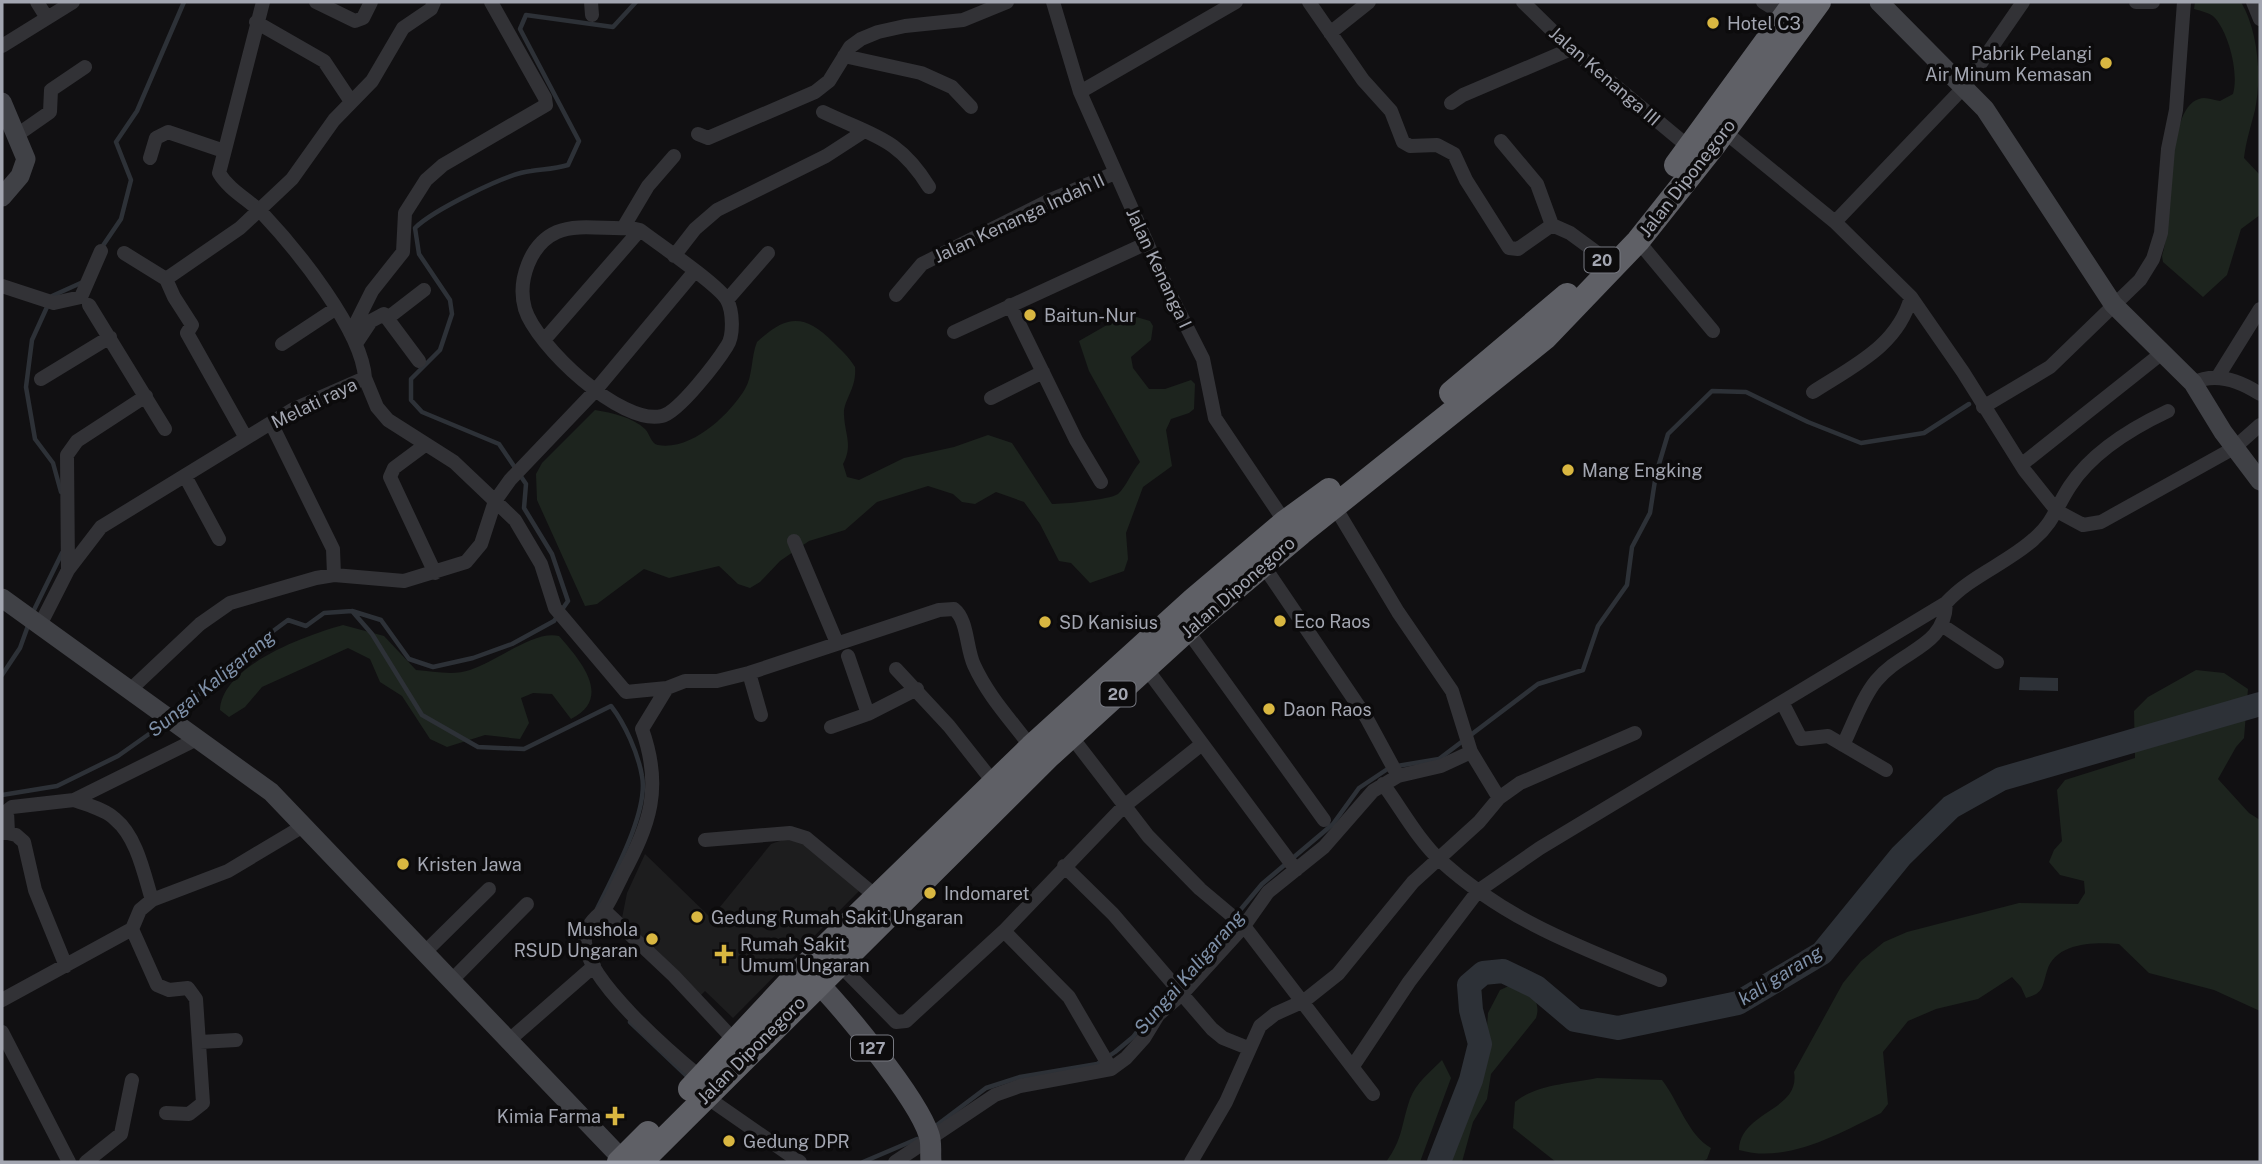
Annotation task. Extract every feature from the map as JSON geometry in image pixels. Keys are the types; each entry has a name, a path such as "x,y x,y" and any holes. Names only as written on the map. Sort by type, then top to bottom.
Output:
{"highway":[{"name":"Jalan Diponegoro","path":"832,956 878,898 1031,747 1335,507 1362,474 1559,303 1604,258 1690,148 1717,126 1819,2"},
{"name":"Jalan Diponegoro","path":"700,1092 734,1040 832,956 1146,668 1285,522 1362,474 1545,338 1638,241 1717,126 1790,9"},
{"name":"Jalan Diponegoro","path":"626,1162 700,1092 810,975"}],"main road":[{"path":"1879,2 1965,86 2013,150 2113,304 2193,383 2234,449 2260,481"},
{"path":"2,102 25,153 24,166 2,197"},
{"path":"2,598 192,738 271,792 507,1042 626,1162"},
{"name":"127","path":"810,975 878,1055 926,1130"},
{"path":"926,1130 931,1162"}],"street":[{"path":"37,2 47,18"},
{"path":"2,46 73,2"},
{"name":"Melati raya","path":"32,622 101,527 271,423 365,378 354,337 335,309 284,238 260,211 221,177 219,169 263,2"},
{"path":"316,2 355,21 363,18 371,2"},
{"path":"166,279 185,263 212,249 260,211 305,164 349,97 372,81 403,28 431,9 434,2"},
{"path":"354,337 372,291 403,252 405,213 426,180 454,158 546,105 491,2"},
{"path":"698,134 708,138 808,96 829,81 850,47 878,32 963,20 1007,2"},
{"name":"Jalan Kenanga I","path":"1053,2 1080,92 1147,243 1203,359 1210,381 1211,407 1220,428 1285,522"},
{"path":"1080,92 1236,2"},
{"path":"1309,2 1363,80 1391,111 1403,142 1410,146 1437,145 1454,154 1466,180 1509,248 1518,249 1552,225"},
{"path":"1330,33 1369,2"},
{"name":"Jalan Kenanga III","path":"1523,2 1571,49 1690,148"},
{"path":"1763,2 1790,9"},
{"path":"1835,222 1965,86 2023,2"},
{"path":"2136,2 2152,2"},
{"path":"1983,407 2050,367 2140,280 2153,259 2161,233 2168,149 2179,87 2184,2"},
{"path":"2253,2 2260,19"},
{"path":"256,22 324,61 349,97"},
{"path":"1451,103 1463,95 1571,49"},
{"path":"844,56 921,73 952,87 971,107"},
{"path":"17,135 50,112 51,90 85,67"},
{"path":"823,112 899,148 915,165 929,187"},
{"path":"1717,126 1835,222 1911,297 2021,465 2057,511 2083,525 2092,525 2234,449 2260,425"},
{"path":"150,158 156,138 168,132 224,152"},
{"path":"674,256 695,229 717,210 826,156 863,132"},
{"path":"1501,141 1537,184 1552,225 1570,233 1604,258"},
{"path":"623,228 648,186 674,156"},
{"name":"Jalan Kenanga Indah II","path":"896,295 922,264 1048,201 1115,173"},
{"path":"567,229 640,230 674,256 727,300 732,332 730,341 668,414 648,416 594,392 545,339 525,308 525,281 534,249 542,240 567,229"},
{"path":"545,339 640,230"},
{"path":"1638,241 1713,331"},
{"path":"954,332 1147,243"},
{"path":"2,286 50,301 81,297 101,251"},
{"path":"124,253 166,279 174,298 192,325 187,333 246,438"},
{"path":"727,300 768,253"},
{"path":"130,690 221,607 334,575 391,581 456,568 473,555 487,529 495,501 510,480 594,392 695,271"},
{"path":"388,317 424,290"},
{"path":"1813,392 1890,340 1900,327 1911,297"},
{"path":"89,305 165,429"},
{"path":"1010,305 1042,372 1101,482"},
{"path":"282,344 335,309"},
{"path":"2217,378 2260,309"},
{"path":"354,337 372,320 383,314 388,317 419,361"},
{"path":"41,379 110,337"},
{"path":"2021,465 2162,353"},
{"path":"991,398 1042,372"},
{"path":"365,378 382,414 454,462 524,533 541,564 559,612 626,691 667,688 685,681 717,681 750,673 939,610 954,609 962,619 966,644 981,679 1031,747"},
{"path":"2193,383 2217,378 2240,384 2260,394"},
{"path":"68,570 67,455 76,441 146,396"},
{"path":"1353,1066 1409,982 1478,891 1540,848 1947,603 1959,590 2032,541 2052,523 2076,477 2100,454 2133,428 2168,411"},
{"path":"271,423 333,549 334,575"},
{"path":"425,445 394,468 390,477 435,573"},
{"path":"185,476 219,539"},
{"path":"1335,507 1398,612 1452,691 1469,746 1499,799"},
{"path":"794,541 837,643"},
{"path":"1263,565 1309,630 1391,758 1397,774"},
{"path":"1843,745 1875,683 1889,668 1941,631 1947,603"},
{"path":"1195,615 1324,820"},
{"path":"1944,626 1997,662"},
{"path":"848,656 868,714"},
{"path":"1146,668 1293,865"},
{"path":"896,669 917,689 994,783"},
{"path":"750,673 761,715"},
{"path":"667,688 642,729 653,785 650,816 639,848 604,911 589,925 586,934 587,952 594,966 643,1027 700,1092 800,1162"},
{"path":"831,727 868,714 917,689"},
{"path":"1782,702 1801,739 1828,736 1886,770"},
{"path":"1191,1162 1226,1102 1248,1048 1267,1020 1304,1001 1338,974 1395,902 1499,799 1520,783 1635,733"},
{"path":"1071,736 1123,807 1200,888 1239,921 1304,1001 1373,1094"},
{"path":"66,966 34,890 24,842 16,835 5,833 8,811 15,806 74,800 192,738"},
{"path":"832,956 901,1023 1004,931 1123,807 1202,744"},
{"path":"895,1162 926,1130 1005,1091 1109,1065 1136,1049 1158,1015 1239,921 1293,865 1329,842 1359,804 1397,774 1441,766 1469,746"},
{"path":"1383,784 1439,859 1478,891 1540,931 1660,980"},
{"path":"74,800 118,821 137,855 152,900"},
{"path":"2,1000 132,929 140,910 152,900 228,872 305,825"},
{"path":"705,840 790,833 798,835 806,838 878,898"},
{"path":"1064,866 1113,914 1212,1029 1223,1038 1248,1048"},
{"path":"424,953 489,889"},
{"path":"451,981 527,904"},
{"path":"604,911 644,947 734,1040"},
{"path":"132,929 157,985 169,990 188,988 194,995 203,1103 189,1114 166,1113"},
{"path":"1004,931 1069,997 1109,1065"},
{"path":"507,1042 594,966"},
{"path":"2,1032 69,1162"},
{"path":"200,1042 236,1040"},
{"path":"86,1162 121,1135 132,1080"}],"shaded area":[{"path":"2195,2 2241,2 2255,40 2258,69 2255,110 2244,158 2260,175 2260,215 2241,229 2227,275 2203,297 2163,262 2162,256 2180,123 2188,107 2199,99 2220,101 2233,94 2235,85 2232,54 2225,34 2213,16 2194,9"},
{"path":"1126,314 1150,321 1153,326 1151,340 1131,357 1133,368 1149,389 1165,389 1191,380 1195,384 1194,409 1171,419 1166,430 1172,466 1143,487 1126,533 1128,559 1124,571 1090,583 1071,563 1059,561 1040,524 1024,502 996,492 975,504 962,502 953,494 928,486 877,502 845,530 809,541 780,561 760,582 750,588 738,584 719,566 669,578 644,569 597,604 585,606 537,500 536,474 542,463 595,410 634,421 645,429 652,441 658,445 671,445 697,437 730,409 748,384 757,342 778,326 796,321 814,326 823,333 855,367 854,382 844,410 848,445 843,464 847,477 859,480 904,458 954,447 988,435 1012,443 1052,504 1113,496 1121,491 1140,462 1089,371 1079,341"},
{"path":"343,625 384,636 416,670 443,673 470,670 527,642 549,635 559,636 584,668 591,690 590,701 571,719 552,694 533,693 521,698 529,723 520,739 485,735 447,747 430,739 402,696 380,682 370,659 348,648 262,687 245,707 229,717 220,710 224,694 235,679 250,666 289,644"},
{"path":"2196,670 2224,673 2248,689 2244,738 2218,779 2249,813 2260,820 2260,1011 2214,990 2149,973 2119,944 2077,946 2058,954 2051,961 2041,989 2032,996 2026,998 2012,977 1978,999 1936,1009 1908,1021 1883,1052 1888,1104 1881,1113 1830,1138 1794,1150 1757,1153 1739,1150 1742,1137 1749,1127 1788,1095 1794,1085 1794,1072 1843,983 1861,961 1884,942 1907,932 2019,903 2078,904 2085,893 2084,881 2060,875 2049,862 2062,841 2057,790 2065,780 2135,758 2134,711 2148,697"},
{"path":"2020,677 2058,678 2058,691 2019,690"},
{"name":"Rumah Sakit Umum Ungaran","path":"788,838 801,841 862,888 733,1018 705,991 694,1002 622,918 627,893 645,854 711,918 771,844"},
{"path":"1511,985 1532,996 1537,1006 1536,1018 1491,1074 1487,1099 1473,1122 1462,1162 1445,1162 1484,1068 1488,1013 1500,990"},
{"path":"1442,1060 1451,1078 1420,1162 1386,1162 1399,1139 1413,1093"},
{"path":"1597,1078 1662,1080 1690,1127 1711,1148 1707,1159 1701,1162 1556,1162 1513,1128 1515,1102 1524,1096 1543,1088"}],"waterway":[{"path":"102,247 121,219 131,180 116,142 137,111 184,2"},
{"path":"352,611 381,620 409,659 433,667 473,658 512,644 554,621 568,601 552,554 524,508 526,484 499,444 422,412 411,400 411,379 440,350 452,314 450,300 419,254 415,228 453,203 488,185 520,173 568,165 579,141 520,29 526,15 613,27 636,2"},
{"path":"61,492 53,463 35,439 26,387 32,340 52,296 83,282"},
{"name":"Sungai Kaligarang","path":"1397,766 1439,759 1538,684 1583,670 1598,626 1627,585 1632,547 1650,513 1656,474 1668,434 1712,391 1746,392 1808,422 1861,443 1924,433 1969,404"},
{"path":"32,614 62,553"},
{"name":"Sungai Kaligarang","path":"176,715 245,652 288,620 306,626 324,613 352,611 372,634 422,715 478,747 524,749 611,706 634,748 643,790 635,825 597,909"},
{"path":"2,675 20,648 29,623"},
{"name":"kali garang","path":"1439,1162 1471,1080 1480,1044 1471,1010 1469,985 1483,973 1503,971 1536,987 1575,1020 1618,1028 1738,1003 1822,953 1901,856 1951,807 2001,779 2260,704"},
{"name":"Sungai Kaligarang","path":"2,795 57,786 118,756 166,722"},
{"name":"Sungai Kaligarang","path":"933,1128 986,1088 1020,1077 1097,1064 1115,1052 1133,1037 1163,998 1211,953 1226,927 1262,884 1333,824 1359,788 1389,768"},
{"name":"Sungai Kaligarang","path":"630,1022 689,1078"},
{"name":"Sungai Kaligarang","path":"863,1162 917,1139"}],"place":[{"name":"Hotel C3","path":"1713,23"},
{"name":"Pabrik Pelangi Air Minum Kemasan","path":"2106,63"},
{"name":"Baitun-Nur","path":"1030,315"},
{"name":"Mang Engking","path":"1568,470"},
{"name":"Eco Raos","path":"1280,621"},
{"name":"SD Kanisius","path":"1045,622"},
{"name":"Daon Raos","path":"1269,709"},
{"name":"Kristen Jawa","path":"403,864"},
{"name":"Indomaret","path":"930,893"},
{"name":"Gedung Rumah Sakit Ungaran","path":"697,917"},
{"name":"Mushola RSUD Ungaran","path":"652,939"},
{"name":"Rumah Sakit Umum Ungaran","path":"724,954"},
{"name":"Kimia Farma","path":"615,1116"},
{"name":"Gedung DPR","path":"729,1141"}]}
